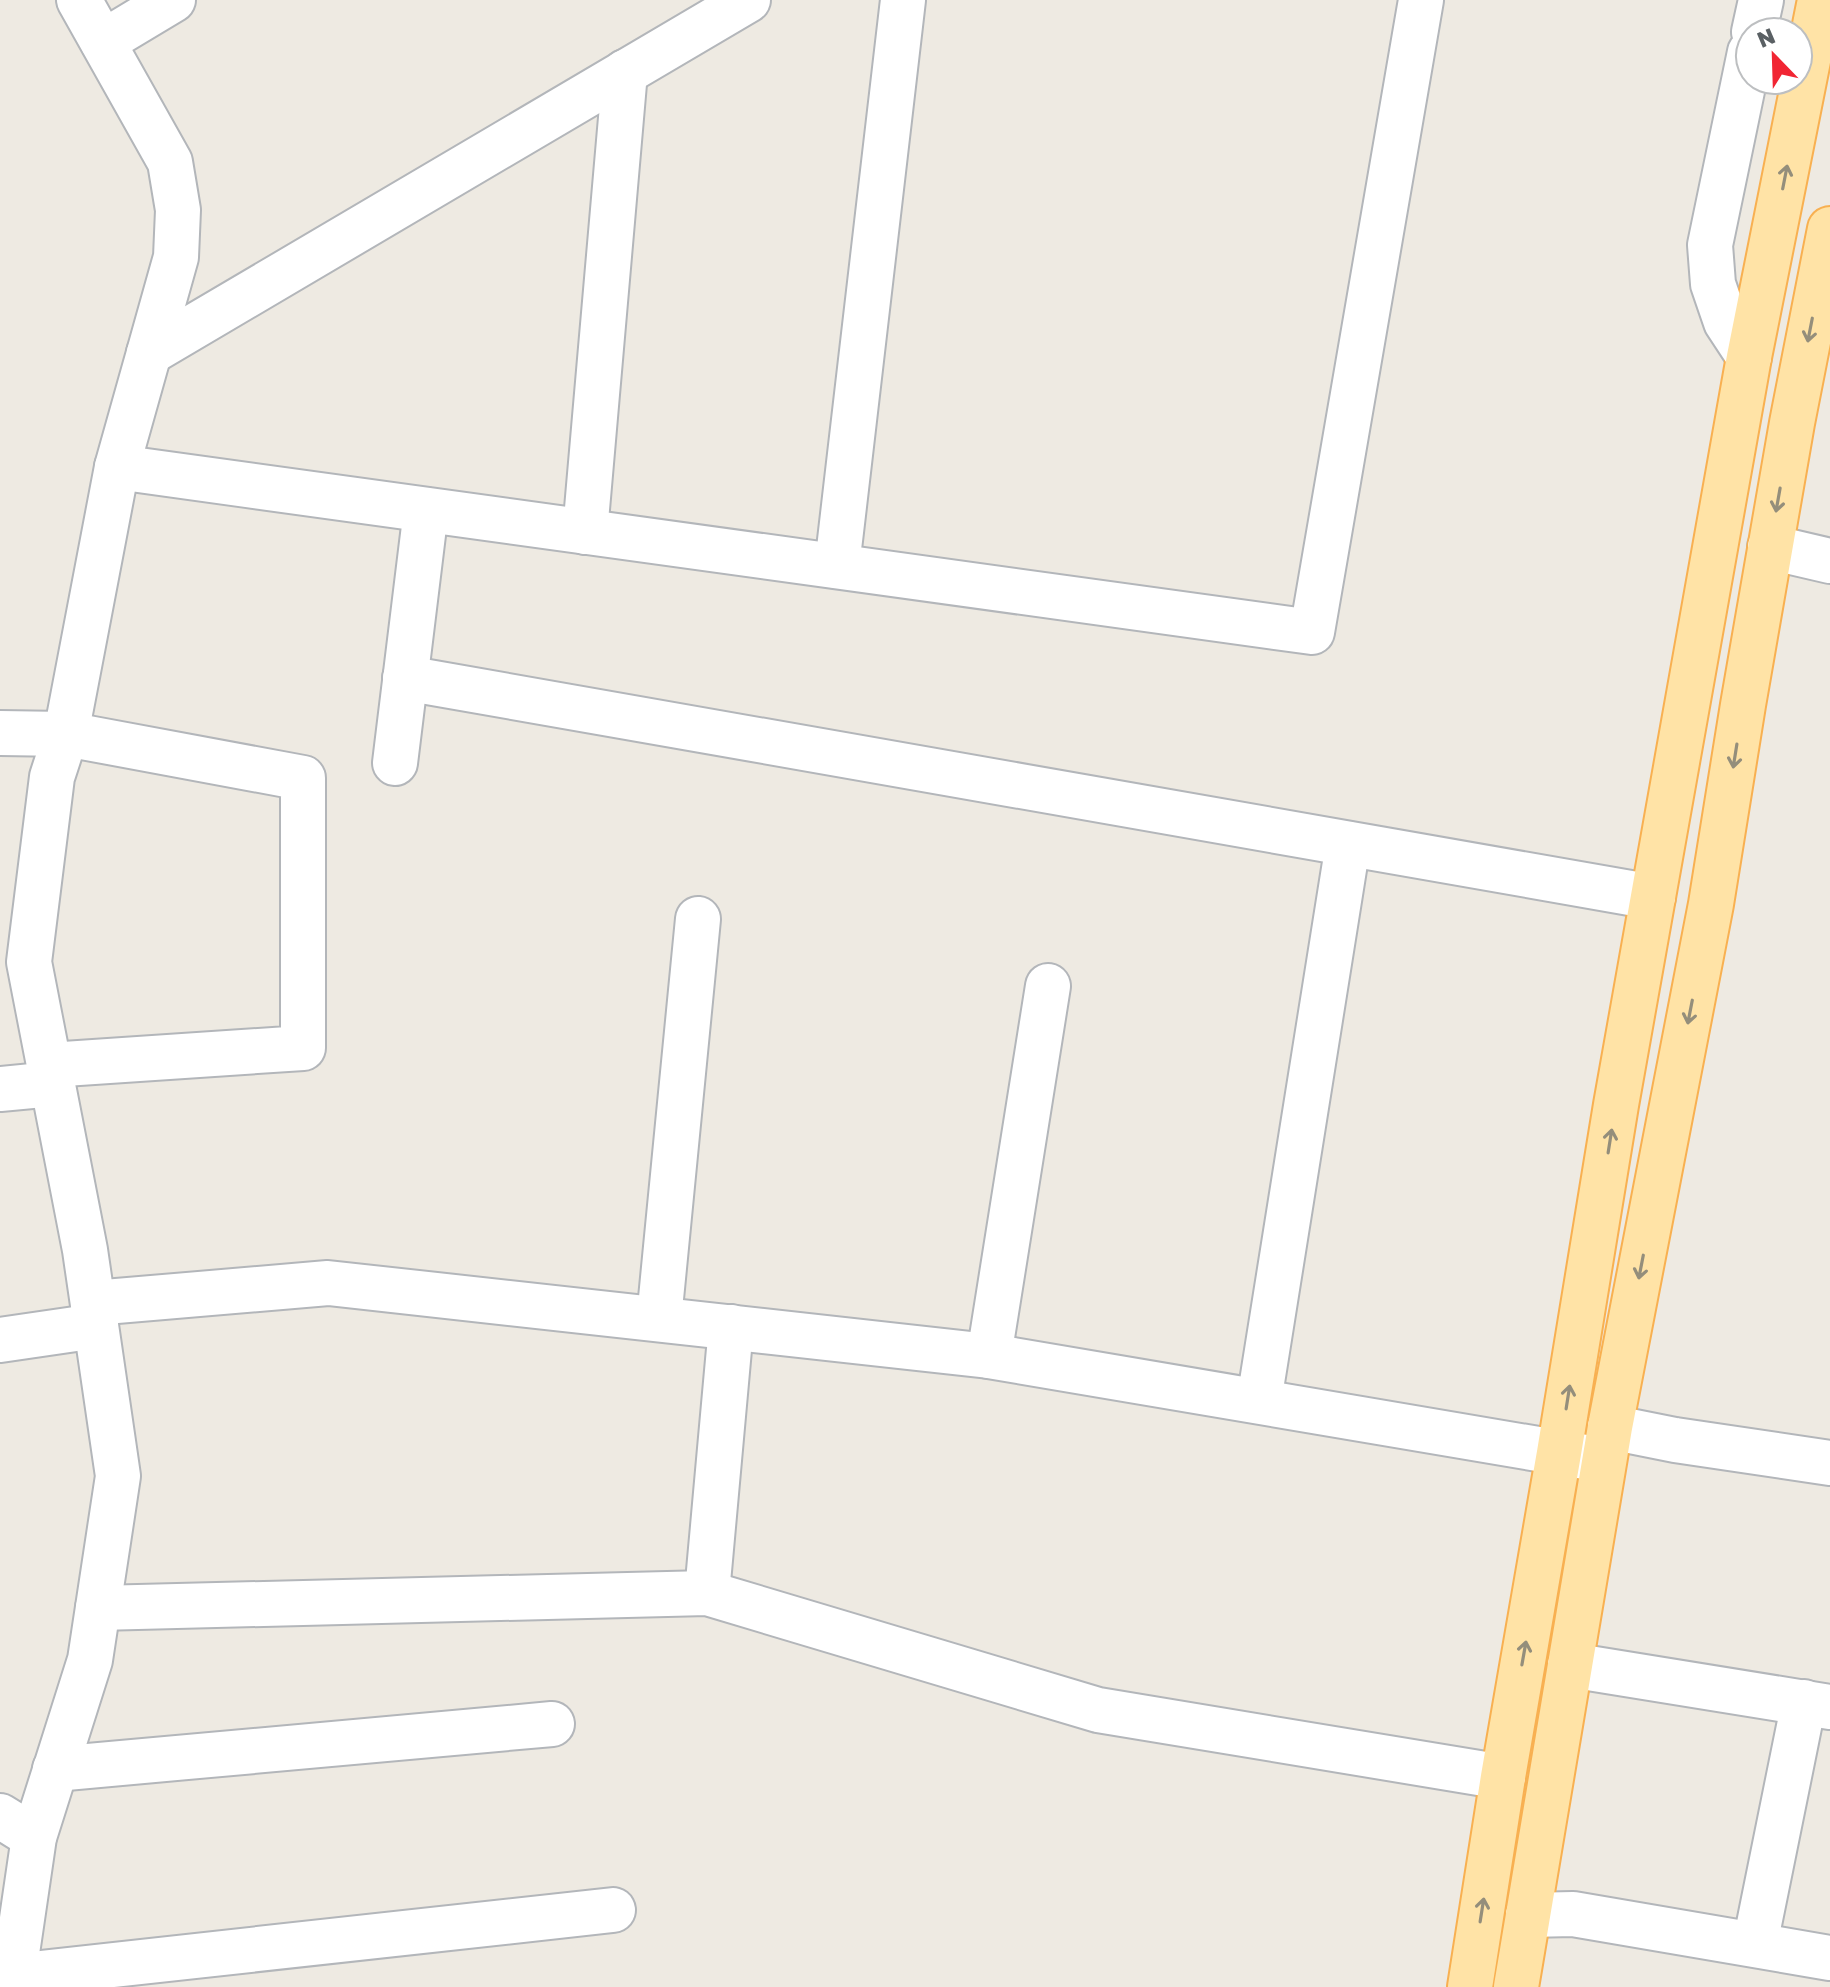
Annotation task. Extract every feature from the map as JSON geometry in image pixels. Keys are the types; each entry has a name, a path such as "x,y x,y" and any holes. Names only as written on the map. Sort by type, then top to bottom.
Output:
{"main road":[{"path":"1470,1987 1616,1105 1749,357 1820,0"},
{"path":"1516,1987 1608,1444 1711,904 1770,547 1828,241"}],"street":[{"path":"79,0 170,162 178,210 176,257 117,467 66,734 52,777 29,962 95,1315 118,1476 90,1660 55,1769 17,1826 12,1982 613,1910"},
{"path":"103,42 173,0"},
{"path":"149,353 748,0"},
{"path":"837,566 903,0"},
{"path":"117,467 1312,632 1421,0"},
{"path":"585,532 625,72"},
{"path":"1741,96 1710,245 1713,284 1726,322 1749,357"},
{"path":"395,763 426,510"},
{"path":"1770,547 1830,561"},
{"path":"405,678 1653,897"},
{"path":"0,733 66,734 303,778 303,1048 51,1075 0,1089"},
{"path":"1259,1401 1348,844"},
{"path":"659,1319 698,919"},
{"path":"989,1356 1048,986"},
{"path":"0,1340 95,1315 328,1283 989,1356 1559,1453 1608,1444 1675,1440 1830,1463"},
{"path":"707,1593 731,1327"},
{"path":"98,1608 707,1593 1098,1710 1503,1777"},
{"path":"1570,1665 1817,1704 1755,1944"},
{"path":"55,1769 552,1724"},
{"path":"1528,1915 1573,1914 1830,1958"}]}
